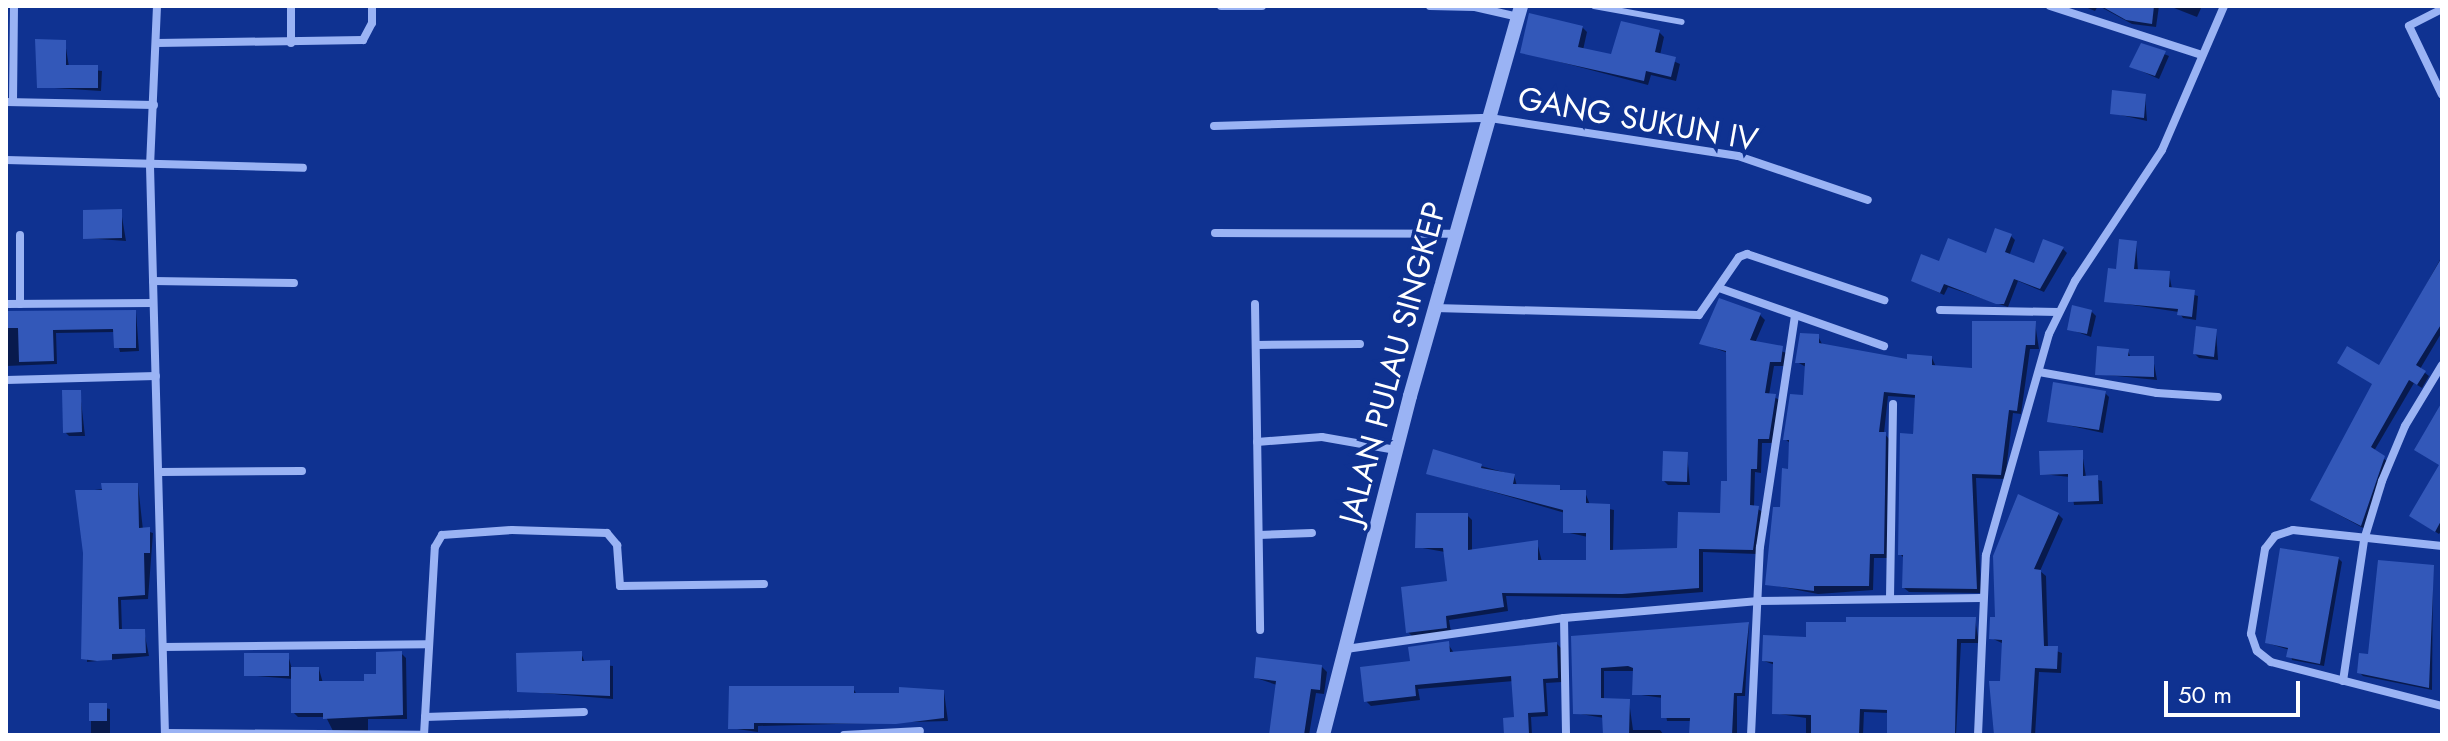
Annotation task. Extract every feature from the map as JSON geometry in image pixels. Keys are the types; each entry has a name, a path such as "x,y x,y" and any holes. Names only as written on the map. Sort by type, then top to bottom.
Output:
{"street":[{"path":"14,6 9,102 154,105"},
{"path":"157,6 150,166 165,734 422,735 439,537 512,530 607,533 617,545 620,586 764,584"},
{"path":"291,6 291,43"},
{"path":"156,43 363,40 372,23 372,6"},
{"path":"1221,6 1262,6"},
{"path":"1430,6 1520,12"},
{"path":"2050,6 2202,55"},
{"path":"1978,735 1981,598 1994,524 2058,312 2162,150 2224,6"},
{"path":"2442,9 2409,26 2442,95"},
{"name":"JALAN PULAU SINGKEP","path":"1323,735 1396,450 1520,12"},
{"name":"GANG SUKUN IV","path":"1214,126 1490,118 1738,156 1868,200"},
{"path":"6,160 303,168"},
{"path":"1215,233 1456,234"},
{"path":"20,235 20,304"},
{"path":"1435,308 1696,316 1739,257 1752,254 1884,300"},
{"path":"153,281 294,283"},
{"path":"1719,288 1884,346"},
{"path":"6,304 153,303"},
{"path":"1255,304 1260,630"},
{"path":"1940,310 2058,312"},
{"path":"1751,735 1760,547 1795,316"},
{"path":"1256,345 1360,344"},
{"path":"2343,681 2364,540 2394,451 2442,365"},
{"path":"2039,372 2133,390 2218,397"},
{"path":"6,380 156,376"},
{"path":"1890,598 1893,404"},
{"path":"1257,442 1322,437 1396,450"},
{"path":"160,472 302,471"},
{"path":"2442,546 2293,530 2275,536 2265,549 2251,634 2257,651 2271,662 2442,706"},
{"path":"1259,535 1312,533"},
{"path":"1346,649 1564,618 1758,601 1981,598"},
{"path":"1564,618 1566,735"},
{"path":"163,647 428,644"},
{"path":"425,717 584,712"},
{"path":"844,735 920,731"}],"lane":[{"path":"1594,6 1682,22"}],"building":[{"path":"2101,6 2154,6 2152,24 2126,20"},
{"path":"1529,13 1583,26 1578,47 1611,54 1621,21 1660,30 1655,52 1676,57 1671,77 1646,71 1644,81 1520,53"},
{"path":"35,39 66,40 66,65 98,65 98,88 37,88"},
{"path":"2141,43 2166,51 2155,76 2129,67"},
{"path":"2112,90 2146,94 2144,118 2110,114"},
{"path":"122,209 122,238 83,239 83,210"},
{"path":"1995,228 2012,234 2005,252 2034,263 2043,239 2064,247 2040,289 2014,279 2004,304 1996,304 1944,284 1940,293 1911,281 1921,254 1939,261 1948,238 1986,253"},
{"path":"2119,239 2137,241 2134,269 2170,271 2169,287 2195,290 2192,317 2177,315 2178,309 2104,302 2108,268 2116,269"},
{"path":"2442,257 2442,323 2416,365 2426,371 2417,385 2409,380 2371,447 2385,456 2361,526 2310,500 2372,384 2337,363 2347,346 2379,365"},
{"path":"1719,298 1761,313 1750,340 1783,346 1781,362 1770,362 1765,393 1776,394 1769,439 1758,439 1757,469 1751,469 1750,505 1759,506 1753,550 1699,549 1699,588 1622,594 1502,593 1504,607 1446,616 1447,628 1406,633 1401,587 1447,581 1443,548 1415,548 1416,513 1468,513 1468,550 1538,540 1538,560 1586,560 1586,533 1563,533 1563,510 1426,474 1433,449 1482,464 1481,468 1515,474 1513,484 1560,485 1560,490 1586,490 1586,503 1610,504 1610,550 1677,548 1678,512 1720,513 1721,481 1727,481 1726,351 1699,344"},
{"path":"2072,305 2092,310 2087,334 2067,330"},
{"path":"136,310 136,348 114,348 113,329 53,330 54,361 19,362 18,328 6,328 6,311"},
{"path":"1972,321 2036,321 2035,345 2026,345 2017,411 2009,410 2001,475 1972,474 1977,589 1902,588 1903,555 1898,555 1900,433 1913,434 1915,395 1884,392 1879,432 1886,432 1884,554 1870,554 1869,586 1814,586 1814,591 1765,585 1773,507 1780,507 1782,468 1788,469 1789,440 1783,440 1790,394 1803,395 1805,363 1795,363 1800,333 1819,334 1819,343 1907,359 1907,354 1932,356 1932,365 1972,368"},
{"path":"2196,326 2217,329 2214,357 2193,354"},
{"path":"2097,346 2129,349 2128,356 2154,356 2154,377 2095,375"},
{"path":"2053,382 2106,391 2099,430 2047,422"},
{"path":"62,390 81,390 82,432 63,433"},
{"path":"2442,402 2442,519 2435,532 2409,516 2439,465 2414,450"},
{"path":"2083,450 2083,476 2098,475 2099,501 2068,502 2068,474 2040,475 2039,451"},
{"path":"1663,451 1688,452 1687,482 1662,481"},
{"path":"101,483 138,483 139,528 150,527 150,553 144,553 145,595 118,597 119,629 145,629 146,653 112,654 112,660 97,661 81,659 83,553 75,490 102,490"},
{"path":"2018,494 2059,513 2034,569 2041,570 2044,646 2058,646 2057,669 2035,668 2031,735 1994,735 1989,681 2000,681 2002,640 1989,639 1990,617 1995,617 1993,556"},
{"path":"2280,548 2339,557 2320,664 2286,657 2288,648 2265,643"},
{"path":"2378,560 2434,565 2429,688 2357,673 2359,653 2368,654"},
{"path":"1846,617 1976,617 1975,639 1957,639 1955,735 1887,735 1887,710 1860,709 1859,735 1811,734 1811,715 1772,714 1773,662 1762,661 1763,635 1806,637 1806,622 1846,622"},
{"path":"1749,622 1742,693 1734,693 1732,735 1689,735 1690,718 1661,718 1661,695 1632,695 1633,668 1628,666 1601,668 1601,698 1630,699 1629,735 1603,735 1602,715 1573,714 1571,636"},
{"path":"1449,641 1450,652 1557,642 1558,678 1543,679 1545,712 1528,713 1529,734 1504,735 1503,718 1514,717 1511,676 1415,685 1416,696 1364,702 1360,667 1410,661 1408,647"},
{"path":"402,651 403,715 323,719 323,713 291,713 291,667 319,667 319,681 364,681 364,674 376,674 376,652"},
{"path":"582,651 582,661 610,660 610,696 517,692 516,653"},
{"path":"244,653 289,653 289,676 244,676"},
{"path":"1256,657 1322,665 1320,690 1311,689 1304,735 1269,735 1276,681 1254,678"},
{"path":"729,686 854,686 854,693 899,693 899,687 944,690 944,718 896,724 754,723 754,729 728,729"},
{"path":"89,703 107,703 107,721 89,721"}]}
